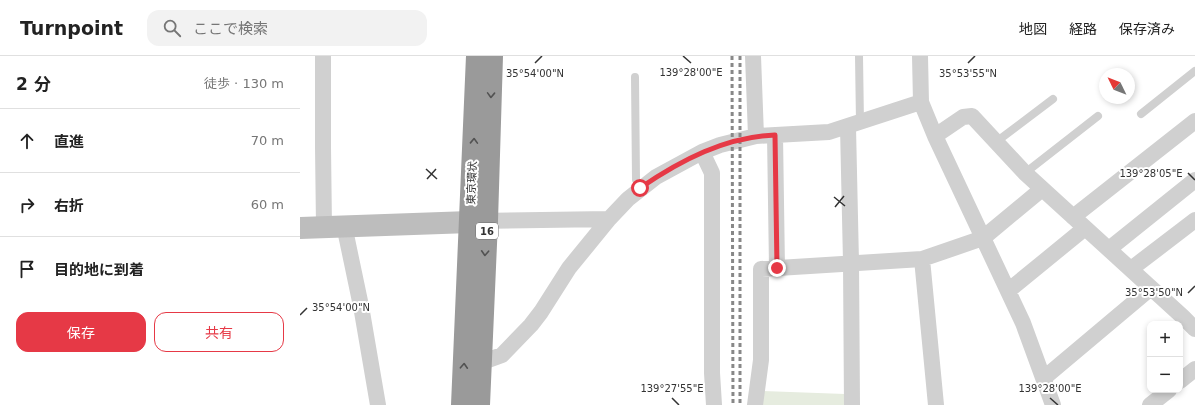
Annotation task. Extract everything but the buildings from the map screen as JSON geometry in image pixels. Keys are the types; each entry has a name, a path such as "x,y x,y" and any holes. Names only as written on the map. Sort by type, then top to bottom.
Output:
{"highway":[{"name":"東京環状","path":"477,56 480,363 478,405"},
{"name":"東京環状","path":"462,405 492,56"}],"street":[{"path":"323,56 323,147 334,226 361,306 378,405"},
{"path":"753,56 756,136"},
{"path":"920,56 922,102 935,136 1023,323 1053,405"},
{"path":"480,363 502,355 531,325 569,268 609,219 640,188 656,177 720,144 756,136 829,132 922,102"},
{"path":"935,136 963,117 972,116 1025,173 1195,329"},
{"path":"1073,217 1195,120"},
{"path":"852,405 851,262 854,125"},
{"path":"775,135 777,268"},
{"path":"702,152 712,173 712,372 714,405"},
{"path":"1109,249 1195,180"},
{"path":"755,405 761,360 761,269 851,262 922,259 983,238 1042,189"},
{"path":"300,228 479,221 609,219"},
{"path":"1131,269 1195,220"},
{"path":"1008,291 1086,228"},
{"path":"922,259 936,405"},
{"path":"1044,378 1152,288"},
{"path":"1183,379 1195,369"},
{"path":"1150,405 1165,393"}],"lane":[{"path":"854,125 859,56"},
{"path":"1141,114 1195,71"},
{"path":"635,77 636,180 640,188"},
{"path":"996,142 1054,100"},
{"path":"1025,173 1098,116"}],"shaded area":[{"path":"763,391 845,394 845,405 763,405"}],"railway":[{"path":"732,56 733,405"},
{"path":"740,56 740,405"}],"route":[{"path":"640,188 656,177 720,144 756,136 775,135 777,268"}]}
